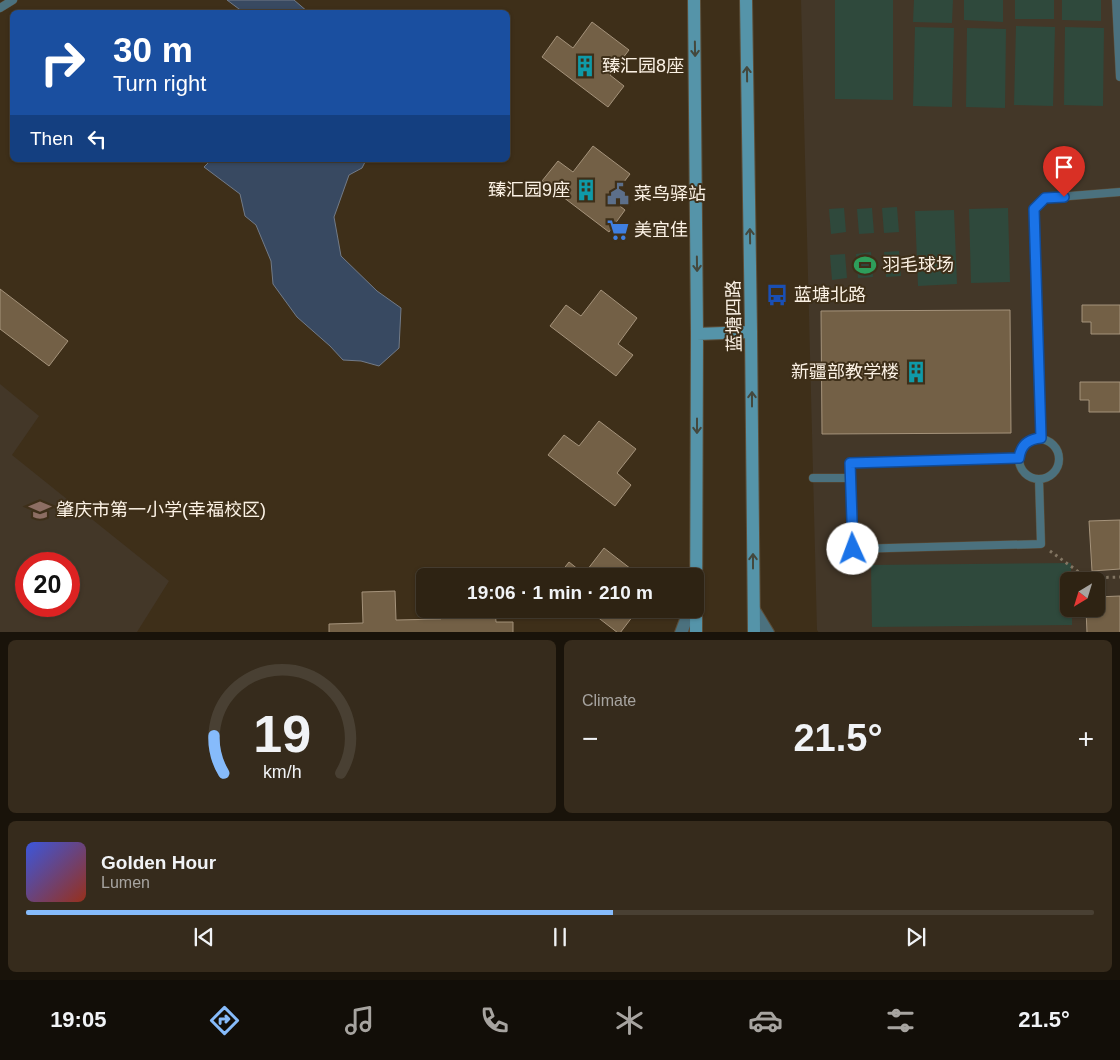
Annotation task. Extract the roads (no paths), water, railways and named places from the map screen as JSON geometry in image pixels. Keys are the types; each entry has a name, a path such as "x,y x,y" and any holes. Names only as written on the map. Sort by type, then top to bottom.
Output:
{"main road":[{"name":"蓝塘四路","path":"694,0 697,334 695,568"},
{"name":"蓝塘四路","path":"746,0 752,332 754,632"},
{"path":"697,334 752,332"},
{"name":"蓝塘四路","path":"696,618 696,632"}],"street":[{"path":"754,610 768,632"},
{"path":"681,632 686,618"}],"lane":[{"path":"0,8 13,0"},
{"path":"1116,0 1120,77"},
{"path":"1041,438 1034,209 1045,198 1120,192"},
{"path":"1041,438 1053,444 1059,456 1059,463 1052,475 1039,479 1027,475 1020,464 1019,458 1023,446 1034,439 1041,438"},
{"path":"1019,458 850,463 853,549 1042,544 1039,479"},
{"path":"813,478 851,478"}],"water":[{"path":"227,0 294,0 306,10 240,10"},
{"path":"209,162 365,162 362,168 349,175 334,217 341,256 377,291 401,308 399,348 379,366 361,361 343,360 297,317 273,284 271,261 256,225 245,216 240,194 204,167"}],"place":[{"name":"臻汇园8座","path":"585,66"},
{"name":"臻汇园9座","path":"586,190"},
{"name":"菜鸟驿站","path":"618,194"},
{"name":"美宜佳","path":"618,230"},
{"name":"羽毛球场","path":"865,265"},
{"name":"蓝塘北路","path":"777,295"},
{"name":"新疆部教学楼","path":"916,372"},
{"name":"肇庆市第一小学(幸福校区)","path":"40,510"}]}
